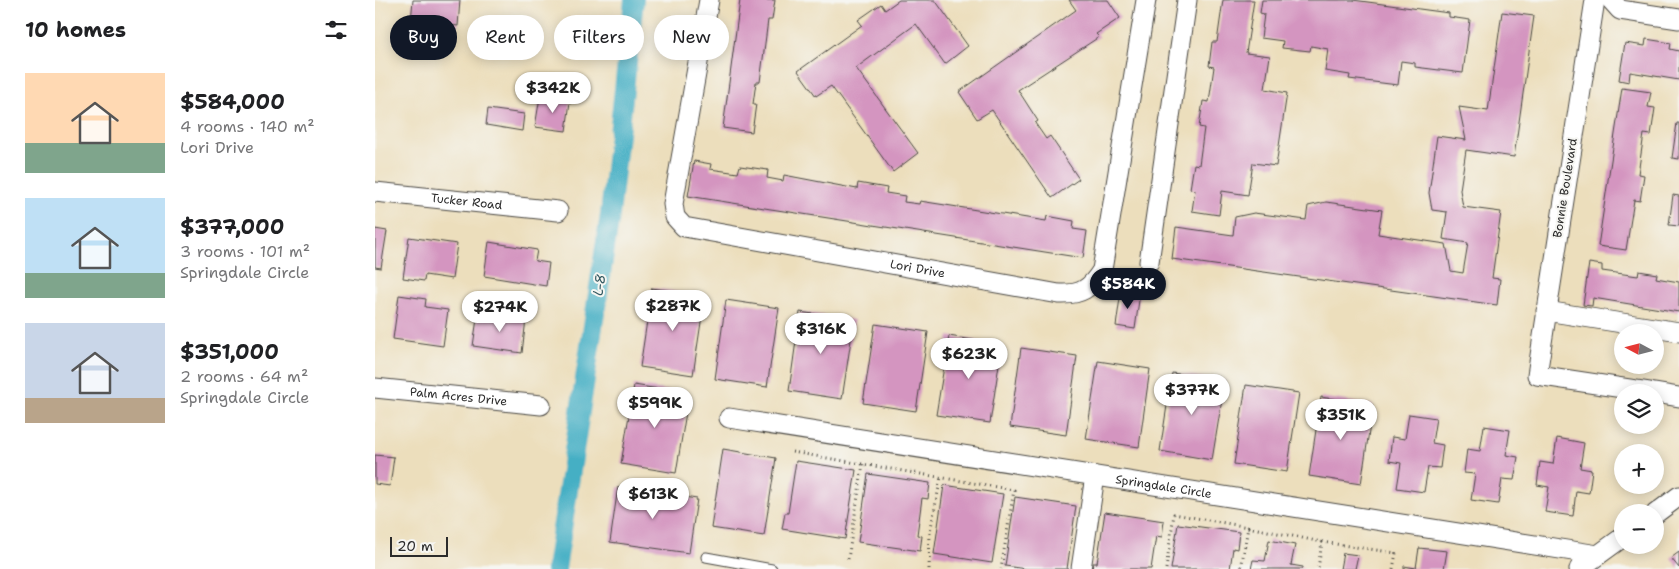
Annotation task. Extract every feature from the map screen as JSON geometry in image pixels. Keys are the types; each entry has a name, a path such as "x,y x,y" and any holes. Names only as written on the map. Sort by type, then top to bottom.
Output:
{"street":[{"name":"Lori Drive","path":"709,0 673,204 675,217 684,227 1059,294 1072,294 1085,290 1095,282 1102,270 1146,0"},
{"path":"1149,262 1187,0"},
{"name":"Bonnie Boulevard","path":"1595,0 1537,375 1614,387"},
{"path":"1611,0 1620,10 1679,19"},
{"name":"Tucker Road","path":"375,192 558,211"},
{"path":"1546,311 1679,332"},
{"name":"Palm Acres Drive","path":"375,388 541,405"},
{"path":"1664,395 1679,397"},
{"name":"Springdale Circle","path":"729,418 1598,555"},
{"path":"1081,569 1095,476"},
{"path":"1664,507 1679,496"},
{"path":"1579,569 1614,543"}],"lane":[{"path":"706,557 772,569"}],"path":[{"path":"792,452 1014,490 1001,569"},
{"path":"849,559 863,464"},
{"path":"929,569 930,532 941,477"},
{"path":"1166,569 1174,514 1322,542 1396,553 1393,569"},
{"path":"1241,569 1248,527"},
{"path":"1318,569 1322,542"}],"building":[{"path":"413,0 460,0 458,26 457,15 412,15"},
{"path":"740,0 775,0 772,20 768,20 760,82 756,82 753,104 756,104 752,132 723,128"},
{"path":"899,0 935,0 968,46 945,64 916,24 856,68 918,153 893,172 831,86 816,96 798,71 862,25 858,20 881,4 885,10"},
{"path":"1069,0 1108,0 1120,18 1096,34 1099,37 1018,90 1038,121 1035,123 1046,139 1050,136 1079,179 1052,198 992,110 977,119 959,92 1076,10"},
{"path":"1223,0 1254,0 1246,53 1270,56 1265,89 1287,93 1276,166 1253,163 1248,195 1222,191 1219,215 1192,211 1195,190 1190,189 1194,164 1199,165 1204,128 1199,127 1203,101 1209,102 1214,67 1209,66 1212,42 1217,42"},
{"path":"1262,0 1353,0 1449,13 1449,17 1470,20 1463,73 1415,67 1415,63 1401,61 1398,85 1349,79 1350,75 1325,71 1328,49 1311,46 1310,51 1282,48 1283,41 1261,38 1264,14 1260,13"},
{"path":"1502,12 1534,16 1514,157 1466,150 1460,190 1463,207 1501,212 1492,278 1500,279 1497,305 1172,259 1176,227 1233,235 1235,217 1254,213 1306,220 1308,206 1326,202 1382,210 1378,234 1446,244 1451,271 1463,273 1468,243 1443,239 1447,212 1432,210 1429,193 1437,136 1466,140 1459,107 1488,111"},
{"path":"1646,39 1671,43 1670,49 1679,51 1679,80 1630,72 1629,82 1619,80 1625,43 1645,46"},
{"path":"1622,88 1651,92 1648,107 1655,108 1651,135 1644,134 1638,174 1644,175 1640,201 1634,200 1626,250 1598,246"},
{"path":"540,97 570,102 566,131 535,127"},
{"path":"488,109 524,114 522,131 486,125"},
{"path":"1677,123 1679,123 1679,159 1672,158"},
{"path":"694,161 711,164 710,169 738,173 740,166 768,170 767,178 783,181 784,175 857,189 858,183 887,188 886,193 905,196 904,202 919,204 920,201 1046,221 1047,216 1074,221 1073,229 1087,231 1083,258 688,196"},
{"path":"1673,195 1679,196 1679,226 1669,225"},
{"path":"375,229 387,231 381,268 375,267"},
{"path":"409,237 457,244 452,279 425,275 424,281 403,278"},
{"path":"489,242 537,250 535,261 549,263 546,286 484,276"},
{"path":"1589,263 1602,265 1602,271 1638,276 1639,271 1657,274 1656,278 1679,282 1679,312 1593,298 1592,306 1583,305"},
{"path":"652,288 705,296 693,375 640,367"},
{"path":"1121,291 1140,293 1135,329 1116,326"},
{"path":"399,295 426,299 425,307 448,310 443,346 393,339"},
{"path":"726,300 779,308 767,387 715,379"},
{"path":"478,312 526,319 522,353 473,346"},
{"path":"800,312 854,320 842,399 789,391"},
{"path":"875,324 928,332 916,411 863,403"},
{"path":"949,336 1002,345 990,423 936,415"},
{"path":"1021,348 1077,356 1066,435 1010,427"},
{"path":"1098,361 1150,369 1139,447 1086,439"},
{"path":"1172,373 1225,381 1212,460 1160,451"},
{"path":"634,385 689,394 676,473 621,464"},
{"path":"1246,385 1299,393 1287,472 1234,464"},
{"path":"1321,397 1373,405 1361,484 1309,476"},
{"path":"1409,414 1436,418 1432,443 1443,445 1440,468 1428,467 1424,492 1397,488 1401,463 1389,461 1392,437 1405,439"},
{"path":"1484,426 1510,430 1506,455 1518,457 1514,480 1502,479 1498,504 1471,500 1475,474 1464,473 1467,449 1480,451"},
{"path":"1557,438 1584,443 1580,468 1592,470 1589,493 1576,491 1573,516 1545,512 1549,487 1537,485 1540,462 1553,464"},
{"path":"723,449 776,458 764,536 711,528"},
{"path":"375,455 394,457 390,486 375,484"},
{"path":"796,461 856,470 845,539 782,529 785,513 788,513"},
{"path":"868,474 930,483 928,499 922,498 917,535 922,536 920,551 858,542"},
{"path":"944,485 1003,494 992,563 934,554"},
{"path":"618,487 697,499 689,553 610,542"},
{"path":"1015,497 1076,506 1067,569 1026,569 1005,566"},
{"path":"1105,512 1164,521 1162,537 1156,536 1151,569 1092,569 1093,563 1097,563"},
{"path":"1178,524 1239,532 1237,549 1233,548 1230,569 1171,569"},
{"path":"1269,540 1295,545 1291,565 1303,567 1303,569 1251,569 1253,560 1265,561"},
{"path":"1419,548 1447,551 1444,569 1404,569 1404,566 1416,568"},
{"path":"1679,552 1679,568 1671,558"},
{"path":"1343,553 1358,555 1355,569 1340,569"}],"waterway":[{"name":"L-8","path":"556,569 610,215 634,0"}]}
